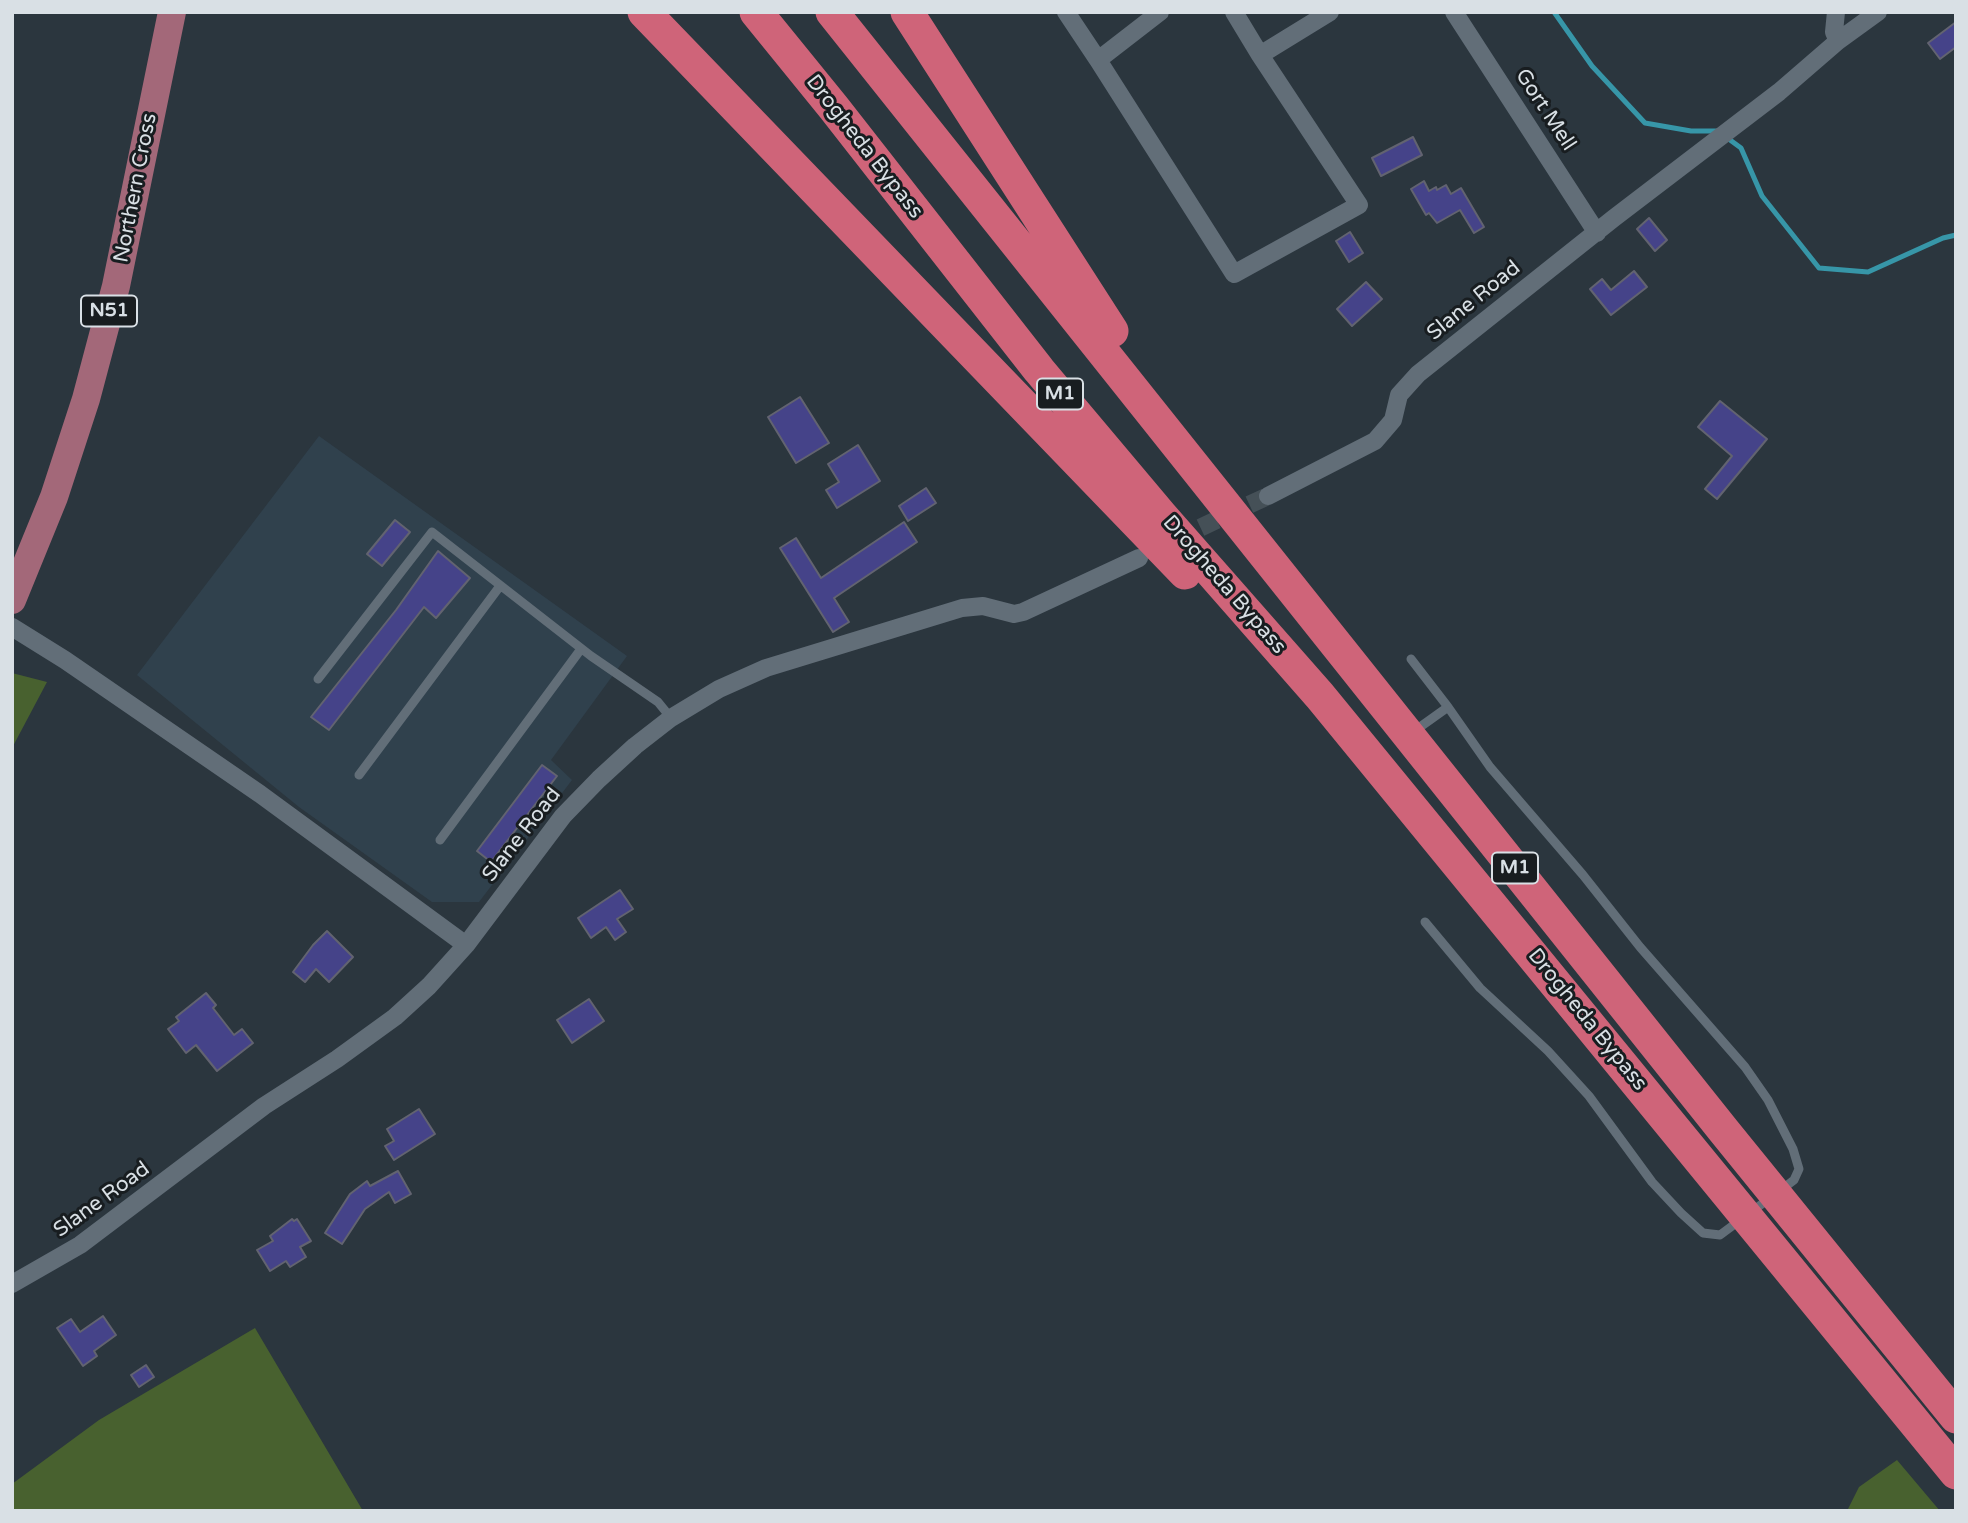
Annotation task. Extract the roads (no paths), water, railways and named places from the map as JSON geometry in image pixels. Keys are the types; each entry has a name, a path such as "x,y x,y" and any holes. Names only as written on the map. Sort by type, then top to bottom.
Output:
{"highway":[{"path":"643,12 1291,684 1377,766"},
{"name":"Drogheda Bypass","path":"756,12 1039,370 1161,515 1268,634 1956,1473"},
{"name":"Drogheda Bypass","path":"832,12 1724,1131 1956,1417"},
{"path":"907,12 1112,331 1238,500 1305,604"}],"main road":[{"name":"Northern Cross","path":"12,600 54,497 86,399 116,286 172,12"}],"street":[{"path":"1066,12 1234,275 1359,205 1234,12"},
{"path":"1098,60 1160,12"},
{"path":"1260,55 1330,12"},
{"name":"Gort Mell","path":"1454,12 1597,233"},
{"path":"1836,12 1834,32 1838,41"},
{"name":"Slane Road","path":"1268,496 1376,441 1393,420 1399,396 1418,374 1878,12"},
{"name":"Slane Road","path":"12,1284 80,1245 264,1106 337,1059 395,1017 429,986 466,945 563,816 635,746 671,718 719,689 766,668 962,608 983,606 998,612 1023,612 1139,558"},
{"path":"12,627 260,793 466,945"}],"lane":[{"path":"318,679 432,532 582,649 657,702 671,718"},
{"path":"359,775 500,586"},
{"path":"440,840 582,649"},
{"path":"1411,659 1490,767 1745,1068 1768,1100 1793,1149 1799,1169 1794,1180 1720,1235 1703,1233 1652,1182 1580,1087 1548,1051 1480,988 1424,922"},
{"path":"1409,735 1448,707"}],"waterway":[{"path":"1554,12 1592,66 1645,123 1691,131 1718,131"},
{"path":"1726,137 1741,148 1762,196 1819,268 1868,272 1943,238 1956,235"}],"tunnel":[{"path":"1176,539 1268,496"}]}
